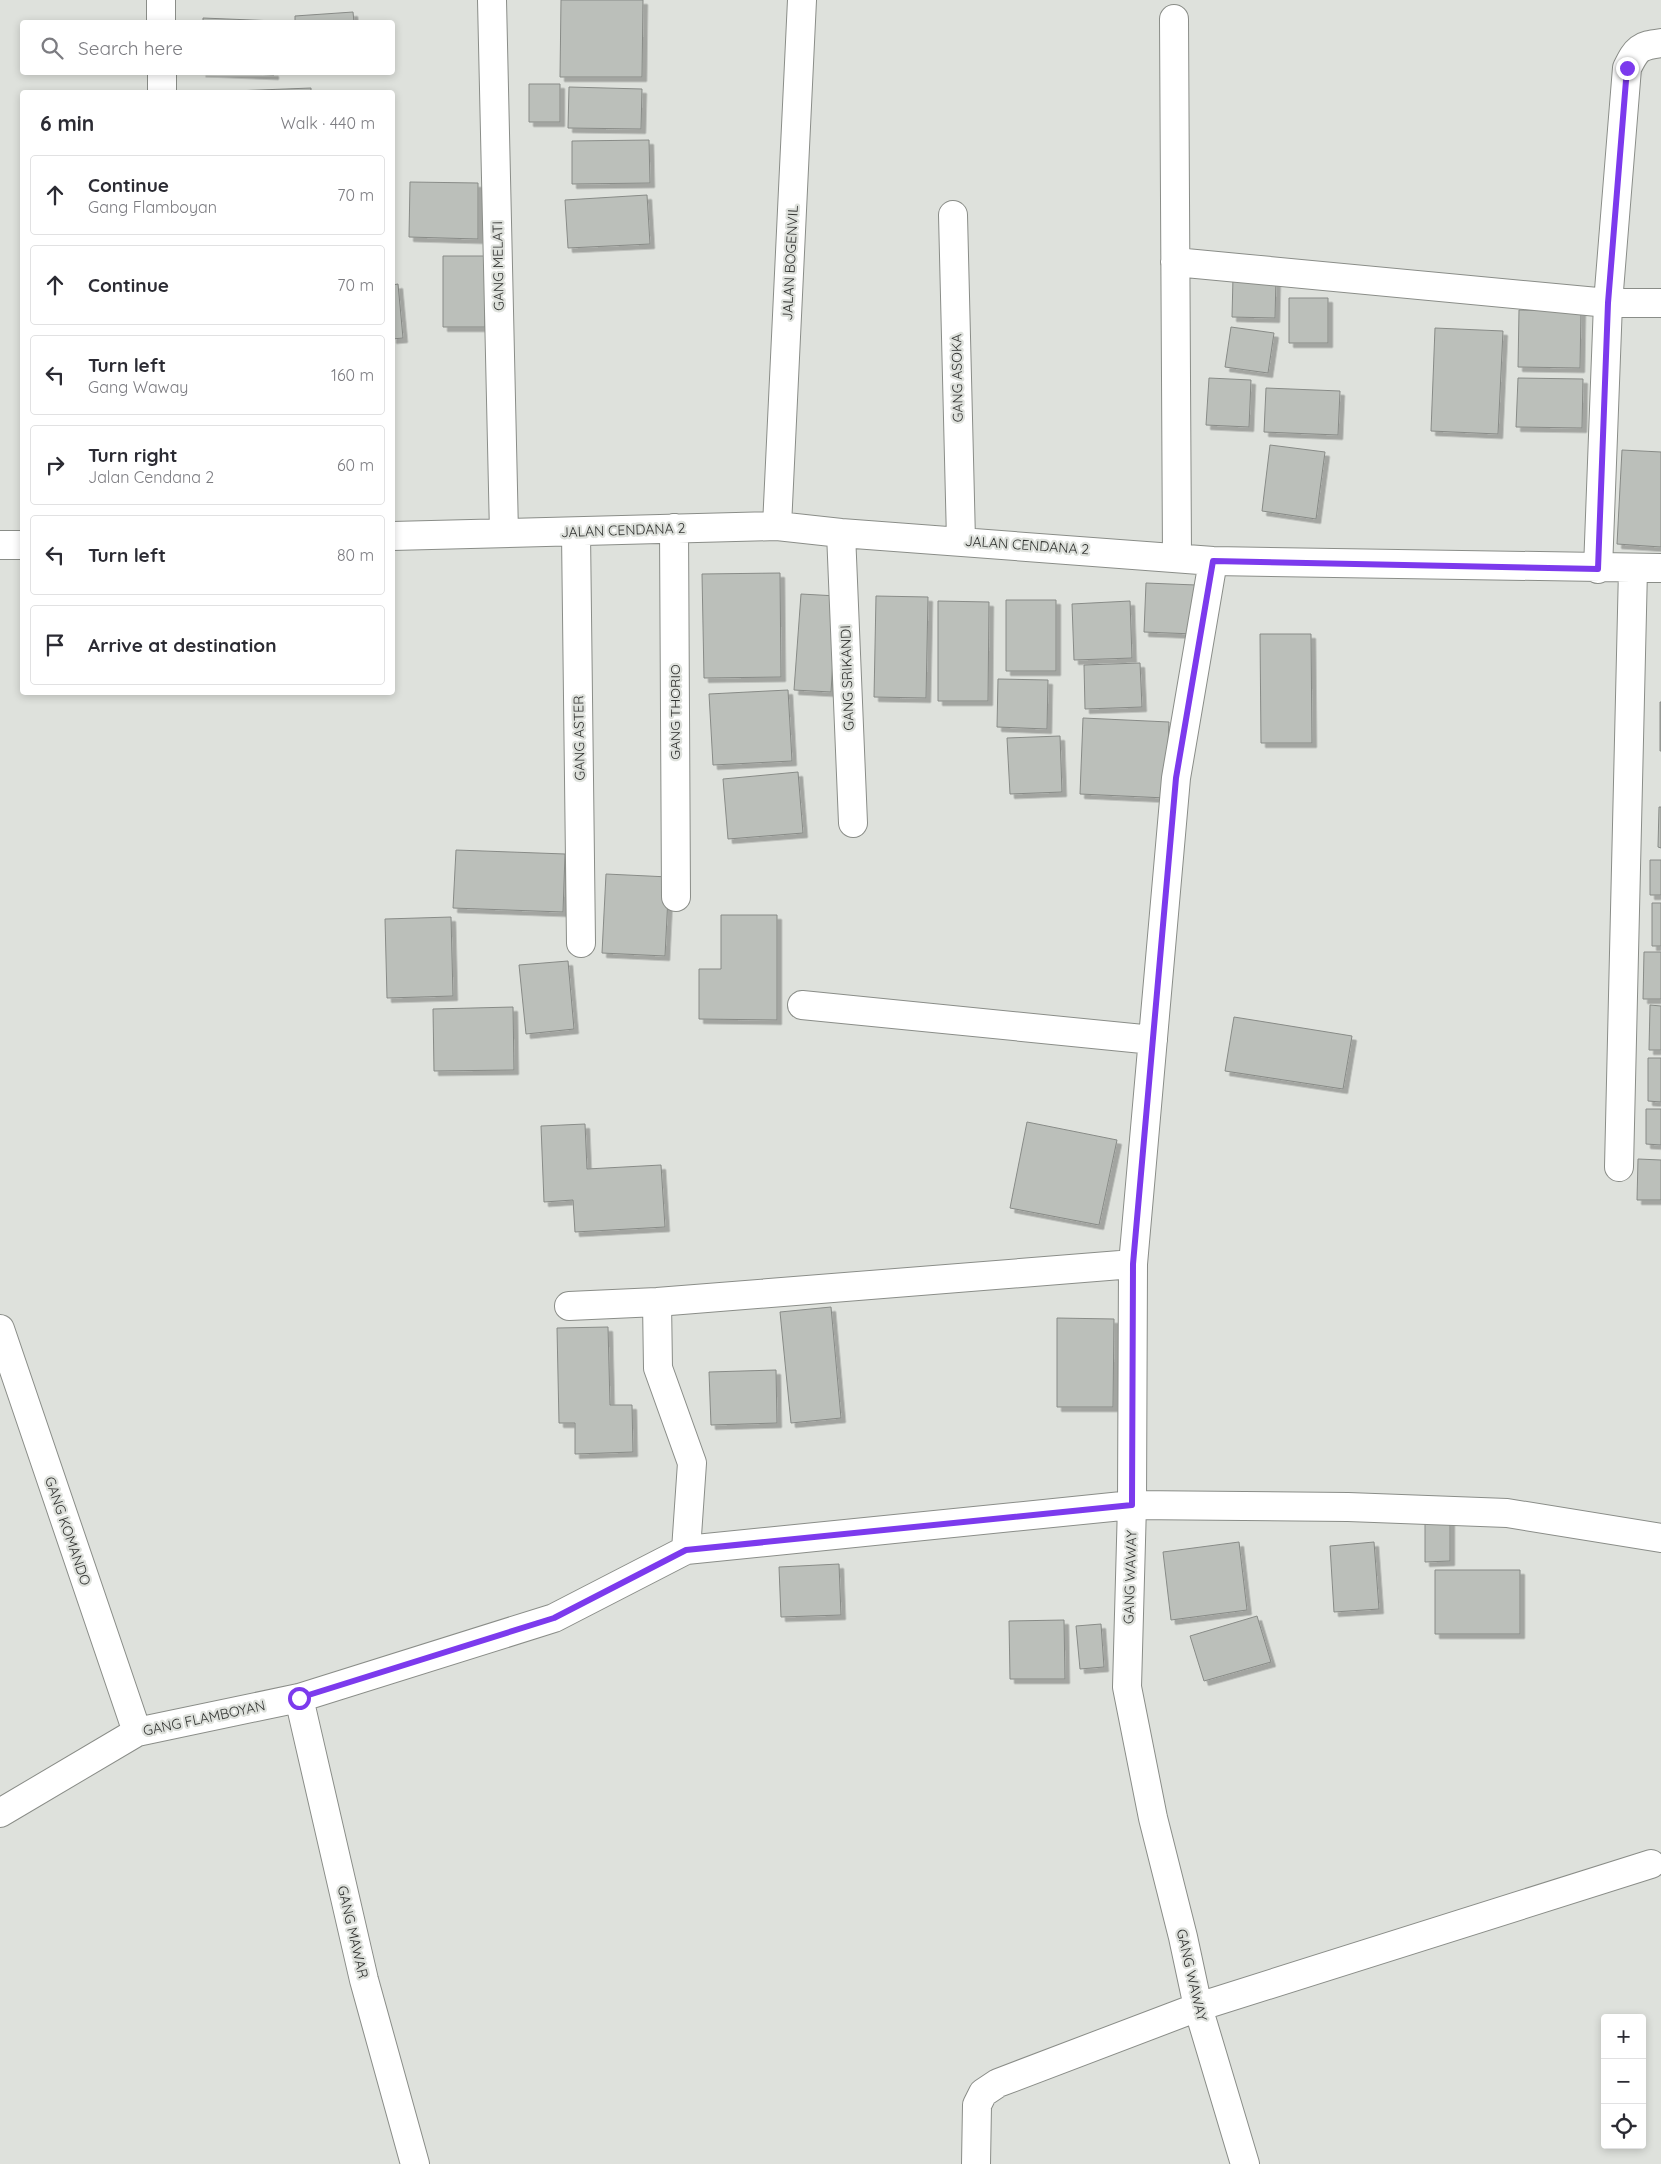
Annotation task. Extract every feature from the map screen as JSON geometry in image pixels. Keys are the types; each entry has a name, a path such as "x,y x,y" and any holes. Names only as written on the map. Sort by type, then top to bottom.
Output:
{"street":[{"path":"161,0 162,20"},
{"name":"GANG MELATI","path":"492,0 504,533"},
{"name":"JALAN BOGENVIL","path":"777,526 802,0"},
{"path":"1174,19 1177,557"},
{"path":"1598,569 1608,303 1627,68 1635,52 1643,46 1661,43"},
{"path":"162,75 162,90"},
{"name":"GANG ASOKA","path":"953,215 961,540"},
{"path":"1175,262 1608,303 1661,303"},
{"name":"JALAN CENDANA 2","path":"395,536 576,533 674,528 777,526 841,533 961,540 1213,561 1598,569 1661,568"},
{"name":"GANG THORIO","path":"674,528 676,896"},
{"name":"GANG ASTER","path":"576,533 581,943"},
{"name":"GANG SRIKANDI","path":"841,533 853,823"},
{"path":"0,545 20,545"},
{"name":"GANG WAWAY","path":"1213,561 1176,778 1133,1264 1132,1505 1127,1688 1153,1818 1184,1937 1198,2007 1245,2164"},
{"path":"1619,1167 1633,569"},
{"path":"802,1005 1153,1040"},
{"path":"569,1306 657,1302 1133,1264"},
{"path":"657,1302 658,1368 692,1463 686,1550 1132,1505 1348,1507 1507,1513 1661,1538"},
{"name":"GANG KOMANDO","path":"0,1329 137,1732"},
{"name":"GANG FLAMBOYAN","path":"0,1813 137,1732 299,1698 554,1618 686,1550"},
{"name":"GANG MAWAR","path":"299,1698 364,1980 415,2164"},
{"path":"976,2164 977,2105 983,2093 998,2083 1198,2007 1651,1864"}],"building":[{"path":"561,0 643,0 642,77 560,77"},
{"path":"353,12 354,20 295,20 295,16"},
{"path":"203,18 252,20 203,20"},
{"path":"529,84 560,84 560,122 529,122"},
{"path":"569,87 642,89 641,129 568,128"},
{"path":"311,88 311,90 260,90"},
{"path":"649,140 650,183 572,184 572,141"},
{"path":"410,182 478,183 478,239 409,237"},
{"path":"647,195 650,244 568,248 565,200"},
{"path":"443,256 485,256 485,327 443,327"},
{"path":"1233,277 1276,278 1275,318 1232,317"},
{"path":"395,284 398,284 403,338 395,339"},
{"path":"1289,298 1328,298 1328,343 1289,343"},
{"path":"1519,310 1581,311 1580,368 1518,367"},
{"path":"1231,327 1274,333 1268,373 1225,367"},
{"path":"1435,328 1503,331 1498,434 1431,431"},
{"path":"1209,378 1251,380 1249,427 1206,425"},
{"path":"1518,378 1583,379 1582,428 1516,427"},
{"path":"1266,388 1340,391 1338,435 1264,432"},
{"path":"1270,445 1325,452 1316,519 1262,511"},
{"path":"1622,450 1661,452 1661,547 1617,544"},
{"path":"780,573 781,677 704,678 702,574"},
{"path":"1146,583 1196,585 1194,634 1144,632"},
{"path":"801,594 837,596 831,692 794,690"},
{"path":"876,596 928,597 926,698 874,697"},
{"path":"1006,600 1056,600 1056,671 1006,671"},
{"path":"938,601 989,602 988,701 938,701"},
{"path":"1130,601 1132,658 1074,660 1072,604"},
{"path":"1260,634 1311,634 1312,743 1261,743"},
{"path":"1140,663 1142,707 1085,709 1084,665"},
{"path":"998,679 1048,680 1047,729 997,727"},
{"path":"788,690 792,761 713,765 709,694"},
{"path":"1661,702 1661,751 1660,751"},
{"path":"1083,718 1169,722 1166,798 1080,794"},
{"path":"1060,736 1062,792 1010,794 1007,738"},
{"path":"798,772 803,833 728,839 723,779"},
{"path":"1659,807 1661,807 1661,848 1658,847"},
{"path":"456,850 565,854 563,912 453,908"},
{"path":"1650,860 1661,860 1661,895 1650,895"},
{"path":"606,874 669,877 665,956 602,953"},
{"path":"1652,903 1661,903 1661,946 1652,946"},
{"path":"721,915 777,915 777,1020 699,1019 699,969 721,969"},
{"path":"451,917 453,996 387,998 385,919"},
{"path":"1644,952 1661,952 1661,999 1643,999"},
{"path":"568,961 574,1029 526,1034 519,965"},
{"path":"1650,1005 1661,1006 1661,1050 1649,1050"},
{"path":"513,1007 514,1070 434,1071 433,1009"},
{"path":"1234,1017 1352,1036 1343,1089 1225,1071"},
{"path":"1648,1058 1661,1058 1661,1102 1648,1101"},
{"path":"1646,1109 1661,1109 1661,1145 1646,1144"},
{"path":"1027,1122 1117,1140 1099,1225 1010,1208"},
{"path":"585,1124 587,1169 661,1165 665,1227 575,1232 573,1200 544,1202 541,1126"},
{"path":"1638,1159 1661,1160 1661,1200 1637,1200"},
{"path":"831,1307 841,1418 791,1423 780,1312"},
{"path":"1057,1318 1114,1319 1113,1407 1057,1407"},
{"path":"608,1327 610,1405 632,1405 633,1452 575,1454 575,1423 559,1423 557,1328"},
{"path":"776,1370 777,1423 711,1425 709,1372"},
{"path":"1450,1519 1450,1561 1425,1562 1425,1520"},
{"path":"1239,1542 1247,1610 1171,1620 1163,1552"},
{"path":"1374,1542 1379,1609 1334,1612 1330,1546"},
{"path":"839,1564 841,1615 781,1617 779,1567"},
{"path":"1435,1570 1520,1570 1520,1634 1435,1634"},
{"path":"1257,1616 1271,1662 1204,1681 1190,1636"},
{"path":"1064,1620 1065,1679 1010,1679 1009,1621"},
{"path":"1101,1624 1104,1667 1080,1669 1076,1626"}],"route":[{"path":"299,1698 554,1618 686,1550 1132,1505 1133,1264 1176,778 1213,561 1598,569 1608,303 1627,68"}]}
